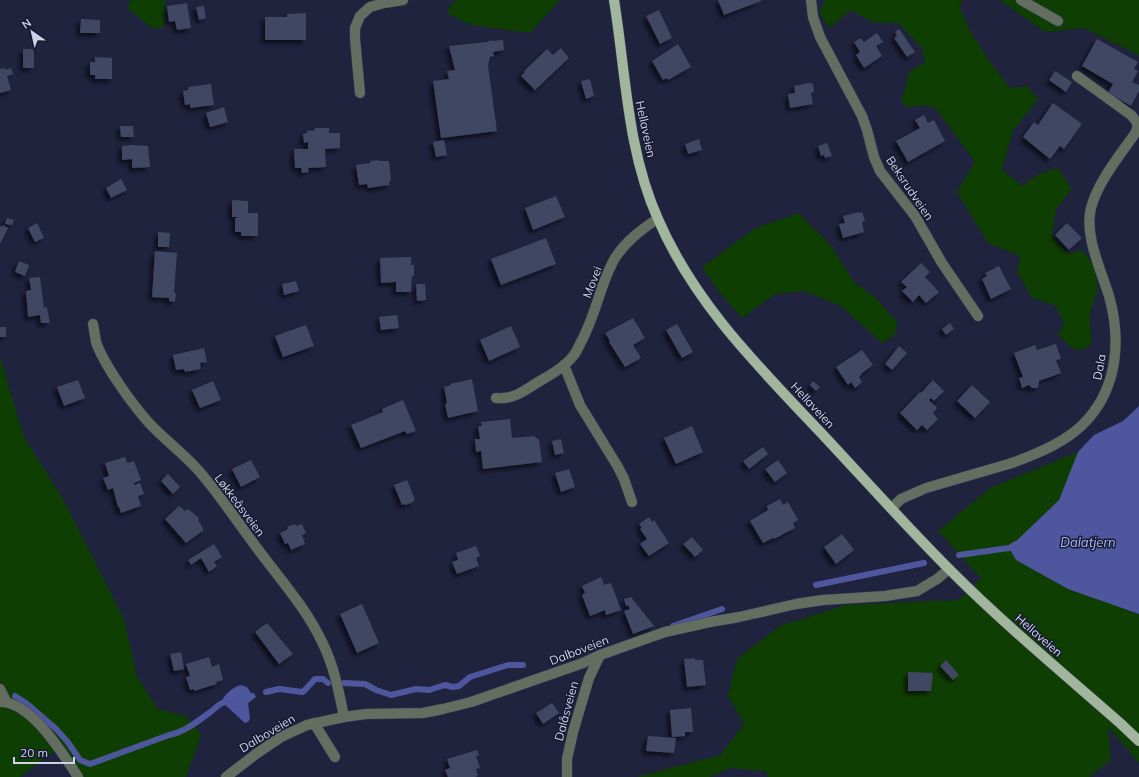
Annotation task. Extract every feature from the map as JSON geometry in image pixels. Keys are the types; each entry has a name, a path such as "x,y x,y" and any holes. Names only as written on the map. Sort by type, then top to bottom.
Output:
{"main road":[{"name":"Hellaveien","path":"614,0 633,143 649,198 657,219 686,275 725,329 744,351 949,569 999,617 1139,741"}],"street":[{"path":"360,93 355,28 360,16 370,7 404,0"},
{"name":"Beksrudveien","path":"811,0 813,17 820,37 862,116 868,130 874,157 880,171 914,216 942,262 978,316"},
{"path":"1021,0 1058,21"},
{"name":"Dala","path":"892,508 901,499 926,488 1012,463 1049,448 1061,441 1088,420 1100,404 1108,389 1114,362 1116,332 1109,297 1092,242 1090,225 1091,208 1096,193 1139,126 1138,122 1131,115 1077,76"},
{"name":"Movei","path":"496,398 504,399 512,397 533,386 564,365 574,355 589,328 604,281 615,258 630,239 657,219"},
{"name":"Løkkeåsveien","path":"93,324 96,340 107,364 133,403 150,423 200,472 313,624 324,645 338,685 344,717"},
{"path":"564,365 580,405 618,466 632,502"},
{"name":"Dalboveien","path":"226,777 281,737 314,723 366,714 443,710 518,686 665,632 710,622 739,618 796,604 823,600 885,596 917,591 937,579 949,569"},
{"name":"Dalåsveien","path":"567,777 567,759 573,732 589,678 600,655"},
{"path":"0,689 3,702 19,708 32,717 46,730 78,777"},
{"path":"314,723 335,757"}],"green space":[{"path":"130,0 167,0 165,1 164,27 153,29 128,8"},
{"path":"459,0 560,0 530,33 471,25 447,13 453,2"},
{"path":"825,0 963,0 959,5 968,27 987,58 1010,88 1027,86 1038,99 1013,131 1002,169 1022,186 1039,174 1058,168 1072,189 1056,209 1052,236 1068,254 1083,250 1094,267 1098,288 1089,317 1092,344 1082,350 1073,349 1058,335 1064,323 1056,306 1032,298 1017,272 1020,256 988,243 957,192 975,162 937,110 927,105 906,107 901,99 907,84 908,73 925,62 922,48 898,23 872,22 851,10 829,28 819,13"},
{"path":"1000,0 1139,0 1139,55 1084,28 1045,32"},
{"path":"798,213 829,243 854,282 875,297 898,323 894,336 882,343 841,306 804,291 775,294 742,318 719,292 702,267 754,229"},
{"path":"0,357 24,437 62,497 124,619 137,677 158,709 186,716 201,735 186,777 72,777 56,750 20,777 0,777"},
{"path":"1078,452 1059,500 1010,548 1016,560 1068,589 1139,614 1139,763 1108,726 1111,760 1089,777 768,777 765,771 730,768 710,777 636,777 721,755 744,724 728,696 737,659 780,626 846,605 959,600 981,578 938,531 990,488"}],"water":[{"name":"Dalatjern","path":"1139,406 1139,614 1068,589 1016,560 1009,548 1059,500 1078,452 1094,435 1123,421"},
{"path":"241,685 247,687 256,697 248,703 250,719 245,723 222,702 230,691"}],"building":[{"path":"718,0 761,0 761,1 724,15"},
{"path":"187,3 191,28 177,30 175,21 169,22 167,6"},
{"path":"204,6 206,18 199,20 196,7"},
{"path":"659,10 672,38 660,44 646,16"},
{"path":"306,13 306,40 265,40 265,17 287,17 287,14"},
{"path":"81,19 100,20 100,33 80,33"},
{"path":"899,29 915,52 907,57 894,38 897,36 895,32"},
{"path":"877,33 883,42 876,46 882,56 864,68 856,55 860,52 854,42 861,38 864,42"},
{"path":"1097,39 1138,62 1134,69 1138,71 1132,82 1139,85 1139,91 1131,106 1108,93 1113,84 1082,66"},
{"path":"492,40 503,40 504,50 493,52 494,56 490,57 488,66 497,131 441,138 433,81 449,79 447,71 455,70 449,46 487,42"},
{"path":"678,44 691,67 668,80 667,78 663,80 652,61"},
{"path":"561,48 569,58 535,90 521,76 525,72 524,71 547,49 553,55"},
{"path":"23,49 34,49 34,68 23,68"},
{"path":"95,57 112,58 112,79 95,79 95,75 90,75 90,62 95,62"},
{"path":"5,68 6,70 11,68 13,74 7,76 11,90 0,93 0,69"},
{"path":"1055,71 1072,82 1066,92 1049,80"},
{"path":"590,79 594,96 586,99 581,81"},
{"path":"810,83 813,84 814,92 811,93 813,104 790,108 788,94 795,93 794,86"},
{"path":"211,84 214,105 190,108 190,104 185,105 183,91 188,90 188,87"},
{"path":"1053,103 1082,124 1064,149 1060,146 1050,159 1023,137 1034,122 1038,125"},
{"path":"224,107 228,122 210,127 206,113"},
{"path":"924,115 928,123 934,120 945,141 908,162 896,141 920,128 915,120"},
{"path":"120,126 133,126 134,137 121,137"},
{"path":"315,128 329,128 329,133 340,133 340,148 325,149 326,167 308,168 309,172 302,173 301,168 295,168 294,149 308,149 308,142 304,143 303,134 307,133 307,131 315,130"},
{"path":"699,139 702,150 688,154 685,144"},
{"path":"444,140 447,155 436,157 433,142"},
{"path":"827,143 832,156 825,158 824,155 821,156 818,146"},
{"path":"122,146 148,146 150,167 132,168 132,159 122,160"},
{"path":"379,160 389,161 390,185 368,188 367,184 359,185 356,165"},
{"path":"121,179 127,190 111,198 106,188"},
{"path":"556,196 565,217 533,230 525,208"},
{"path":"232,200 248,201 248,213 258,213 258,236 241,236 241,232 235,232 235,218 237,217 232,217"},
{"path":"862,212 865,221 862,222 864,232 843,238 839,224 845,223 843,216"},
{"path":"7,218 14,220 12,225 5,224"},
{"path":"37,223 44,238 35,242 28,228"},
{"path":"1067,223 1082,238 1069,250 1055,235"},
{"path":"3,225 8,228 0,244 0,226 2,227"},
{"path":"158,232 170,233 169,247 158,247"},
{"path":"546,238 556,264 501,285 491,259"},
{"path":"155,251 177,253 174,293 176,293 175,302 169,301 169,298 152,297"},
{"path":"411,257 411,265 414,265 414,276 412,276 411,292 396,292 396,282 381,283 380,258"},
{"path":"19,261 29,265 25,276 15,272"},
{"path":"921,263 930,272 925,277 939,292 926,303 919,295 913,302 902,291 907,287 901,282"},
{"path":"999,266 1011,289 991,299 982,279 987,276 985,273"},
{"path":"40,277 44,308 47,307 50,323 41,323 40,315 28,317 26,291 31,290 29,278"},
{"path":"296,281 299,291 284,295 282,284"},
{"path":"416,284 425,284 426,300 417,301"},
{"path":"397,315 399,328 381,330 379,317"},
{"path":"633,318 645,338 633,345 641,358 625,367 605,333"},
{"path":"950,323 954,329 946,335 942,329"},
{"path":"677,324 693,352 682,358 666,330"},
{"path":"306,325 314,346 283,357 275,336"},
{"path":"511,326 520,347 489,361 480,340"},
{"path":"0,327 6,327 6,337 0,337"},
{"path":"1056,344 1061,359 1056,360 1061,373 1039,381 1037,388 1032,388 1029,385 1022,388 1019,378 1023,377 1014,353 1035,345 1037,350"},
{"path":"899,346 907,353 892,370 885,364"},
{"path":"204,348 207,362 200,363 201,369 185,372 184,369 176,370 173,355"},
{"path":"862,350 873,365 861,374 859,377 862,382 855,388 851,382 848,385 836,367"},
{"path":"472,379 478,411 448,418 444,387 451,385 450,384"},
{"path":"78,380 85,398 64,406 57,387"},
{"path":"933,380 944,391 934,401 931,398 929,400 937,408 933,413 938,419 927,430 922,425 917,430 900,413"},
{"path":"213,381 221,400 200,408 192,390"},
{"path":"813,381 820,387 816,391 810,385"},
{"path":"972,385 990,402 975,418 957,401"},
{"path":"403,400 416,431 407,434 405,431 361,448 351,425 383,412 382,409"},
{"path":"510,419 512,438 534,436 539,440 542,462 483,469 481,451 476,452 475,439 480,439 478,426 482,426 481,422"},
{"path":"692,426 703,452 676,464 664,438"},
{"path":"561,439 564,453 555,455 552,441"},
{"path":"763,447 768,454 749,469 743,461"},
{"path":"125,457 127,463 134,461 141,480 134,483 134,485 140,483 144,494 138,496 141,506 121,513 113,488 108,490 103,478 109,476 105,463"},
{"path":"251,460 260,477 241,487 232,469"},
{"path":"778,460 787,473 775,482 765,469"},
{"path":"569,469 575,487 561,492 555,473"},
{"path":"168,474 180,487 173,494 161,481"},
{"path":"407,480 415,500 406,505 402,505 394,485"},
{"path":"780,499 783,505 788,502 798,520 793,523 795,528 763,543 750,521 768,510 767,506"},
{"path":"179,506 185,511 188,509 199,518 198,520 204,530 186,543 165,519"},
{"path":"649,517 652,522 654,520 669,543 649,556 640,544 647,539 640,529 642,528 639,524"},
{"path":"295,524 296,526 302,524 306,533 302,535 305,544 291,550 288,543 285,544 280,533 288,529 287,527"},
{"path":"842,534 854,550 836,564 824,547"},
{"path":"692,537 703,550 695,557 683,544"},
{"path":"214,544 222,557 214,562 217,566 209,572 201,558 191,565 188,560"},
{"path":"476,546 480,556 476,558 479,566 457,574 452,562 458,560 456,553"},
{"path":"601,577 604,585 611,583 621,610 606,615 605,610 590,616 582,595 585,593 582,586"},
{"path":"631,597 654,626 633,634 624,611 630,609 628,605 626,606 624,599"},
{"path":"362,604 379,643 357,653 340,614"},
{"path":"267,623 293,654 279,664 255,632"},
{"path":"181,652 184,669 174,671 170,654"},
{"path":"209,657 212,667 219,664 223,680 216,682 217,684 194,691 194,689 190,690 186,677 190,676 186,664"},
{"path":"695,658 695,660 703,660 706,685 687,687 684,659"},
{"path":"946,660 959,675 953,680 940,666"},
{"path":"908,672 933,673 931,691 908,691"},
{"path":"552,703 559,713 543,724 536,713"},
{"path":"691,708 693,732 685,732 685,736 672,737 670,710"},
{"path":"648,736 676,738 674,753 646,751"},
{"path":"477,750 479,755 476,756 480,768 476,769 478,776 448,777 445,770 450,768 447,759"}],"waterway":[{"path":"959,555 1009,548 1016,544"},
{"path":"816,585 924,563"},
{"path":"673,626 722,609"},
{"path":"344,683 365,684 376,690 391,695 416,689 429,690 445,685 453,687 459,686 470,677 508,665 523,665"},
{"path":"266,692 279,689 303,692 315,679 323,679 328,683"},
{"path":"15,696 26,703 55,728 67,741 80,760 90,764 180,732 195,723 220,704 228,701"}]}
